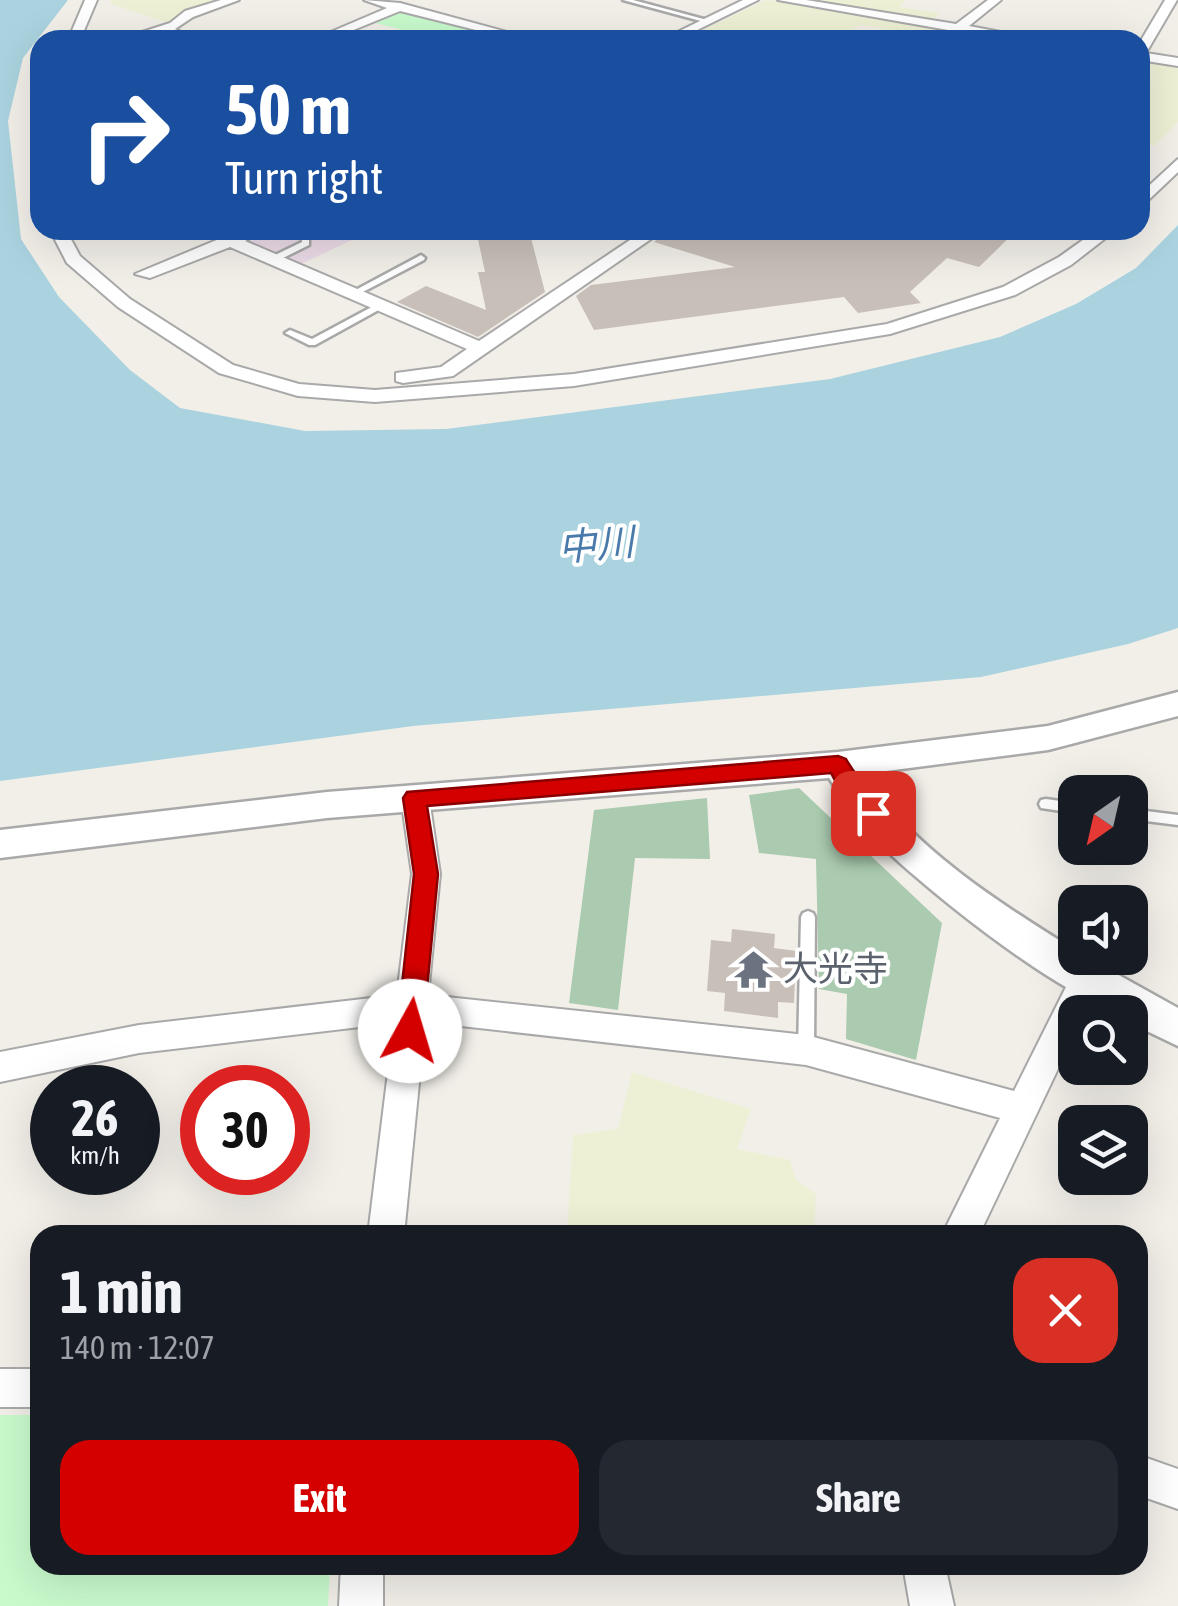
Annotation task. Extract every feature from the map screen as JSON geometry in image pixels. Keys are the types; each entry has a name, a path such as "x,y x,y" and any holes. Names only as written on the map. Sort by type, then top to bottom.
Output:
{"street":[{"path":"78,30 91,0"},
{"path":"159,30 189,14 233,0"},
{"path":"370,0 490,30"},
{"path":"342,30 429,0"},
{"path":"689,30 752,0"},
{"path":"784,0 973,30"},
{"path":"957,30 995,0"},
{"path":"1150,37 1171,0"},
{"path":"1150,57 1178,62"},
{"path":"1150,192 1178,163"},
{"path":"64,240 74,259 124,304 226,368 298,390 376,396 496,389 645,371 874,332 951,313 1009,291 1093,240"},
{"path":"231,240 482,348"},
{"path":"144,274 238,240"},
{"path":"298,390 336,378 446,372 641,240"},
{"path":"0,844 415,798 838,764 1048,738 1178,704"},
{"path":"838,764 852,791 932,867 1026,939 1086,978 1178,1028"},
{"path":"387,1225 426,874 415,798"},
{"path":"965,1225 1086,978"},
{"path":"0,1067 139,1039 413,1007 806,1050 1020,1108"},
{"path":"0,1388 30,1388"},
{"path":"1148,1478 1178,1489"},
{"path":"361,1606 362,1575"},
{"path":"926,1575 932,1606"}],"lane":[{"path":"626,0 708,21"},
{"path":"274,259 306,240"},
{"path":"354,293 421,258"},
{"path":"290,333 312,343 382,305"},
{"path":"1046,804 1058,806"},
{"path":"1148,816 1178,820"},
{"path":"806,1050 808,917"}],"shaded area":[{"path":"252,240 352,240 301,264 248,242"}],"green space":[{"path":"111,0 222,0 186,12 168,23 111,4"},
{"path":"766,0 944,29 891,30 861,25 852,30 702,30"},
{"path":"805,0 905,0 899,7 940,13 931,20"},
{"path":"405,11 473,28 403,30 375,23"},
{"path":"1150,61 1178,66 1178,122 1154,146 1150,145"},
{"path":"799,788 942,923 916,1060 846,1039 847,994 819,989 816,859 759,853 749,795"},
{"path":"707,798 710,859 635,858 618,1010 569,1003 594,810"},
{"path":"632,1072 751,1109 737,1149 790,1160 796,1180 816,1194 814,1225 568,1225 573,1135 618,1129"},
{"path":"0,1415 30,1415 30,1575 330,1575 328,1606 0,1606"}],"water":[{"name":"中川","path":"0,0 68,0 45,30 30,30 30,49 23,58 8,121 21,239 59,297 130,370 180,408 305,431 446,429 830,379 1000,337 1076,304 1136,268 1178,225 1178,628 1128,644 981,677 413,726 0,781"}],"building":[{"path":"478,240 532,240 545,292 478,337 397,302 426,286 486,310 478,272 485,272"},
{"path":"1007,240 979,267 947,258 910,292 921,303 858,313 844,297 594,330 576,296 591,285 735,267 654,242"},
{"path":"732,929 775,934 774,948 796,951 794,1003 778,1002 778,1018 724,1011 725,993 707,991 711,940 731,942"}],"place":[{"name":"大光寺","path":"753,969"}],"route":[{"path":"410,1031 426,874 415,798 838,764 852,791 873,813"}]}
